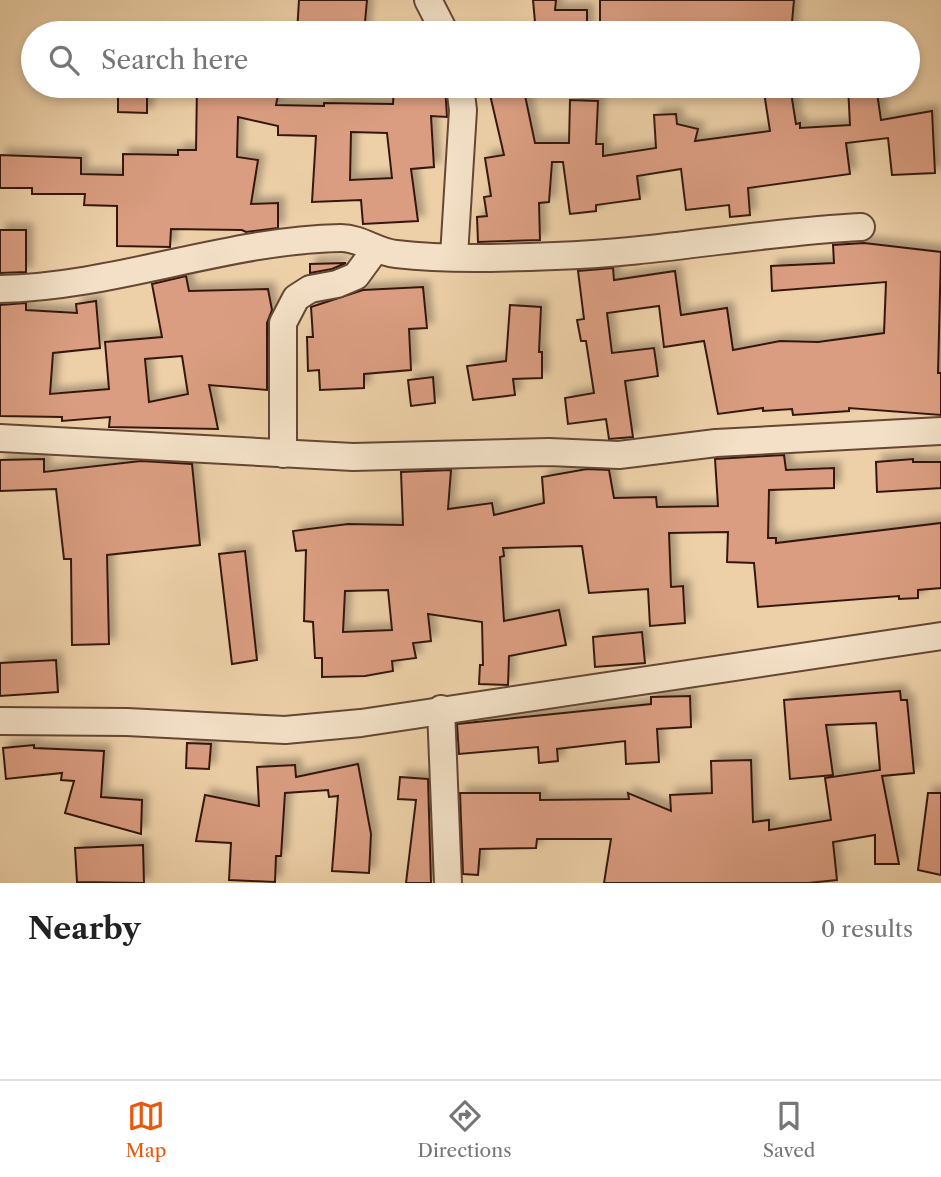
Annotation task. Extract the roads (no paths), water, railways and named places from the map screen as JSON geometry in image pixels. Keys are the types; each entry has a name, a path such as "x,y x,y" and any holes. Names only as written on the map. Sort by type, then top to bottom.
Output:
{"street":[{"path":"428,0 439,21"},
{"path":"454,256 462,98"},
{"path":"0,289 120,274 270,246 340,238 351,239 375,250 394,254 554,256 645,251 698,242 861,227"},
{"path":"283,454 283,323 296,298 310,289 337,284 356,276 375,250"},
{"path":"0,438 352,457 549,452 619,455 716,443 941,431"},
{"path":"0,721 127,722 285,730 360,723 941,636"},
{"path":"441,709 447,883"}]}
